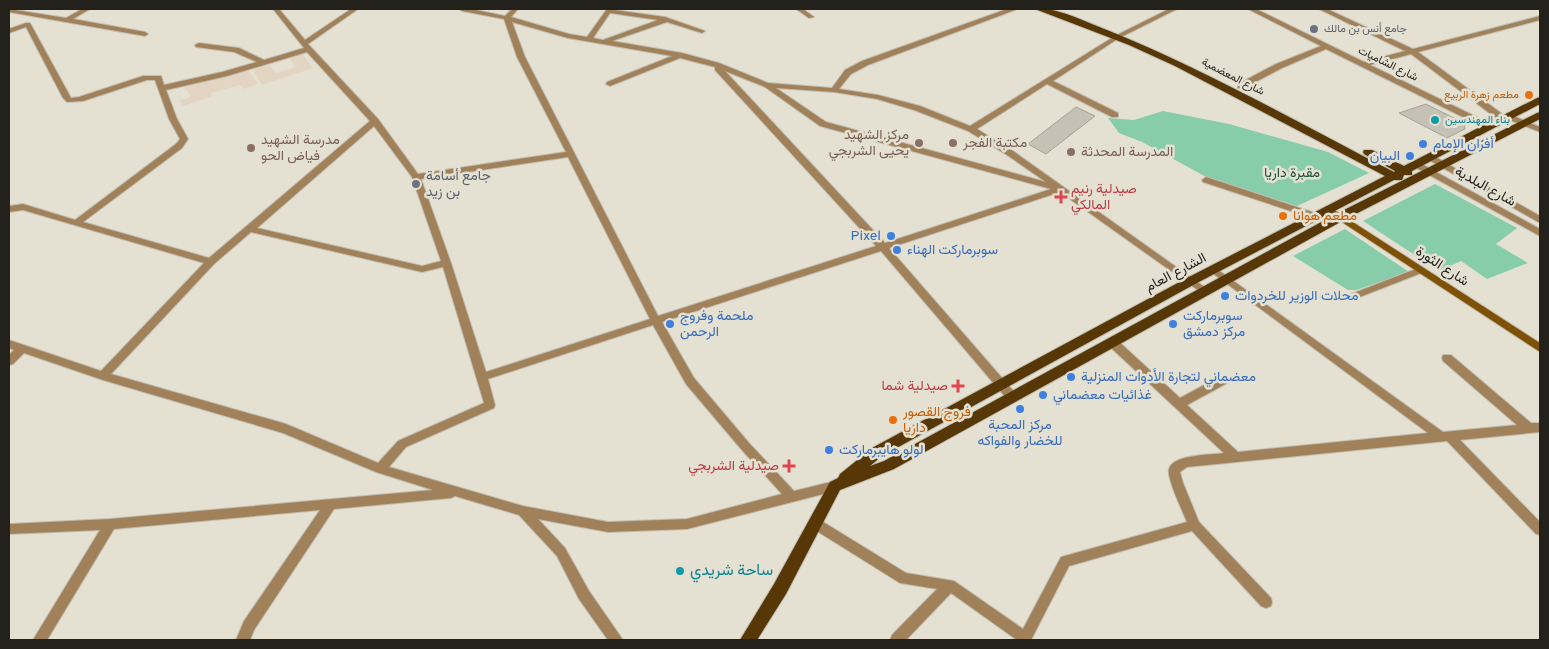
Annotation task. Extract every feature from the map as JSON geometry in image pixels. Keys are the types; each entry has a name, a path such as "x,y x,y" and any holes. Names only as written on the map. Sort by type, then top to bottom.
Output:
{"main road":[{"name":"شارع المعضمية","path":"1039,9 1153,45 1241,86 1414,181"},
{"name":"شارع المعضمية","path":"1048,9 1121,36 1224,85 1399,173"},
{"name":"الشارع العام","path":"835,486 877,452 1000,384 1191,281 1540,100"},
{"path":"748,640 780,589 835,486 889,465 1340,217 1414,181 1540,115"},
{"name":"شارع الثورة","path":"1328,209 1540,348"}],"street":[{"path":"67,20 87,9"},
{"path":"276,9 306,46 375,121 416,177 446,263 490,404 402,444 380,469"},
{"path":"163,88 263,62 306,46 355,9"},
{"path":"462,9 507,18 568,36 679,55 716,65 767,85 822,124 1062,189"},
{"path":"507,18 515,9"},
{"path":"799,9 811,17"},
{"path":"834,90 848,72 865,63 1013,9"},
{"path":"971,129 1121,36 1174,9"},
{"name":"شارع الشاميات","path":"1251,9 1488,126"},
{"path":"1322,9 1413,52 1506,118 1525,122 1540,130"},
{"path":"9,10 145,34"},
{"path":"588,40 610,10 667,19 702,31"},
{"path":"507,18 521,57 656,321 690,381 745,446 793,498"},
{"path":"1364,64 1540,18"},
{"path":"602,42 667,19"},
{"path":"9,31 28,24 68,99 80,99 150,78 159,79 173,119 184,138 179,146 76,223"},
{"path":"199,45 236,50 263,62"},
{"path":"1241,86 1279,66 1326,46"},
{"path":"610,84 679,55"},
{"path":"716,65 883,248 1012,397"},
{"path":"1047,81 1115,115"},
{"path":"767,85 834,90 878,97 917,108 971,129 1010,153 1205,291"},
{"path":"103,376 211,262 375,121"},
{"path":"416,177 572,154"},
{"name":"شارع البلدية","path":"1430,157 1540,220"},
{"name":"شارع البلدية","path":"1416,164 1540,233"},
{"path":"1450,184 1455,179 1466,178"},
{"path":"1206,180 1315,216"},
{"path":"482,376 1062,189"},
{"path":"9,209 23,207 211,262"},
{"path":"249,228 422,269 446,263"},
{"path":"1214,270 1445,436 1540,530"},
{"path":"1354,296 1421,270"},
{"path":"1112,342 1237,458"},
{"path":"9,344 103,376 286,429 380,469 523,511 608,527 687,524 835,486"},
{"path":"9,361 22,349"},
{"path":"1447,358 1534,427"},
{"path":"1179,404 1225,379"},
{"path":"1266,602 1194,526 1177,483 1174,470 1185,462 1534,427"},
{"path":"9,529 110,524 457,492"},
{"path":"243,640 249,626 331,504"},
{"path":"523,511 561,552 584,595 616,640"},
{"path":"40,640 110,524"},
{"path":"816,524 904,579 950,585 1025,638 1066,561 1194,526"},
{"path":"897,640 950,585"}],"shaded area":[{"path":"302,53 313,68 262,85 253,70 270,65 276,73 295,67 289,57"},
{"path":"248,70 258,84 243,89 240,85 211,93 211,97 182,106 180,100 191,97 184,87"}],"green space":[{"name":"مقبرة داريا","path":"1163,111 1229,124 1328,152 1369,173 1297,206 1210,179 1142,142 1119,133 1108,118 1134,120"},
{"path":"1435,184 1517,228 1496,244 1528,263 1487,279 1461,261 1439,271 1363,221"},
{"path":"1345,229 1409,272 1356,290 1348,290 1293,256"}],"building":[{"name":"بناء المهندسين","path":"1426,104 1464,123 1465,129 1447,138 1399,113"},
{"name":"المدرسة المحدثة","path":"1076,107 1095,116 1046,154 1028,144"}],"place":[{"name":"جامع أنس بن مالك","path":"1314,29"},
{"name":"مطعم زهرة الربيع","path":"1529,95"},
{"name":"بناء المهندسين","path":"1435,120"},
{"name":"مركز الشهيد يحيى الشربجي","path":"919,143"},
{"name":"مكتبة الفجر","path":"953,143"},
{"name":"أفران الإمام","path":"1423,144"},
{"name":"مدرسة الشهيد فياض الحو","path":"251,148"},
{"name":"المدرسة المحدثة","path":"1071,152"},
{"name":"البيان","path":"1410,156"},
{"name":"جامع أسامة بن زيد","path":"416,184"},
{"name":"صيدلية رنيم المالكي","path":"1061,197"},
{"name":"مطعم هوانا","path":"1283,216"},
{"name":"Pixel","path":"891,236"},
{"name":"سوبرماركت الهناء","path":"897,250"},
{"name":"محلات الوزير للخردوات","path":"1225,296"},
{"name":"ملحمة وفروج الرحمن","path":"670,324"},
{"name":"سوبرماركت مركز دمشق","path":"1173,324"},
{"name":"معضماني لتجارة الأدوات المنزلية","path":"1071,377"},
{"name":"صيدلية شما","path":"958,386"},
{"name":"غذائيات معضماني","path":"1043,395"},
{"name":"مركز المحبة للخضار والفواكه","path":"1020,409"},
{"name":"فروج القصور داريا","path":"893,420"},
{"name":"لولو هايبرماركت","path":"829,450"},
{"name":"صيدلية الشربجي","path":"789,466"},
{"name":"ساحة شريدي","path":"680,571"}]}
